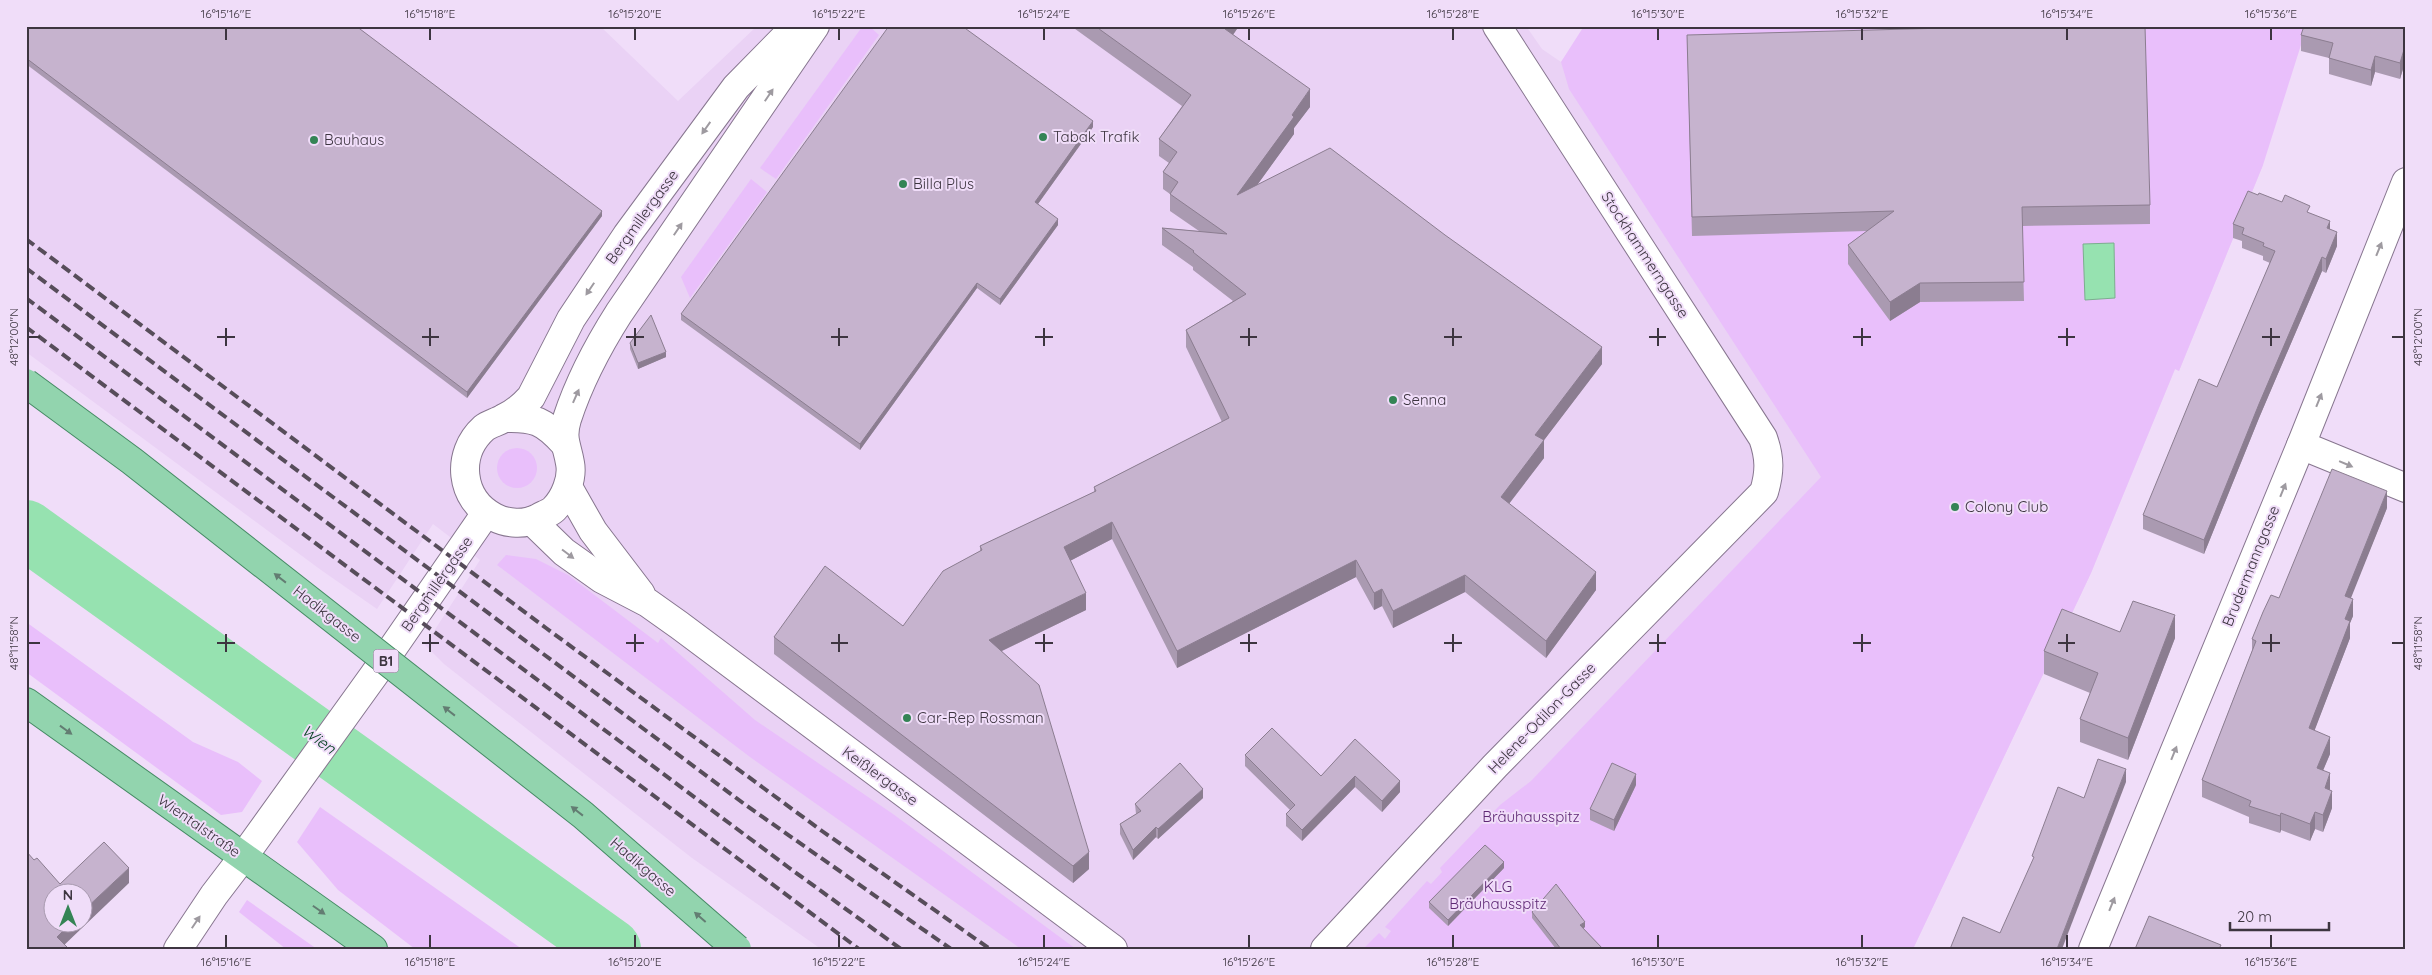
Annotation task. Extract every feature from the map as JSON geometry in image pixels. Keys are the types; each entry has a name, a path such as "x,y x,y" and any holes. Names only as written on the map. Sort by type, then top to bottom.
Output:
{"main road":[{"name":"Hadikgasse","path":"26,383 132,461 583,816 737,949"},
{"name":"Wientalstraße","path":"26,702 373,949"}],"street":[{"name":"Bergmillergasse","path":"796,26 748,74 723,104 588,292 571,319 531,397 522,407 505,418 485,427 470,444 464,462 465,481 472,499 486,513 500,520 516,523 532,521 554,509 568,487 571,465 564,443 564,433 571,407 608,330 816,26"},
{"name":"Stockhammerngasse","path":"1497,26 1763,438 1769,458 1769,476 1764,492"},
{"name":"Brudermanngasse","path":"2093,949 2301,445 2406,182"},
{"name":"Bergmillergasse","path":"505,418 528,417 549,426 564,443"},
{"path":"2301,445 2406,488"},
{"name":"Keißlergasse","path":"568,487 593,531 620,569 648,603"},
{"name":"Helene-Odilon-Gasse","path":"1325,949 1495,766 1764,492"},
{"name":"Bergmillergasse","path":"243,857 371,680 486,513"},
{"name":"Keißlergasse","path":"532,521 564,552 602,579 648,603 1113,949"},
{"path":"178,949 243,857"}],"shaded area":[{"path":"26,26 600,26 678,101 757,26 1526,26 1542,49 1561,62 1588,26 2263,165 2179,371 2175,369 2091,573 1913,949 821,949 692,858 444,664 425,645 480,560 433,524 377,609 321,570 26,352"},
{"path":"2114,243 2115,298 2085,300 2083,244"}],"green space":[{"path":"869,26 879,35 776,179 760,168 862,27"},
{"name":"Colony Club","path":"1584,26 2307,26 2263,165 2179,371 2175,369 2091,573 1913,949 1363,949 1379,933 1385,939 1391,931 1385,927 1427,881 1431,884 1442,872 1440,868 1500,805 1531,781 1821,477 1569,89 1561,62"},
{"path":"751,179 767,192 690,298 681,277"},
{"path":"521,448 528,451 534,457 537,468 536,476 528,485 521,488 513,488 506,485 498,476 497,464 500,457 509,449"},
{"path":"506,555 536,559 568,575 658,643 661,638 755,720 893,814 1076,949 1021,949 750,757 497,565"},
{"path":"26,622 193,742 238,762 262,781 242,812 221,815 26,672"},
{"path":"320,807 522,949 415,949 338,890 297,842"},
{"path":"247,900 317,949 286,949 239,912"}],"building":[{"name":"Bauhaus","path":"26,26 356,26 602,211 467,392 26,58"},
{"name":"Billa Plus","path":"889,26 962,26 1093,121 1035,202 1058,219 1000,299 977,283 860,444 681,314"},
{"name":"Senna","path":"1095,26 1227,26 1225,29 1310,89 1292,115 1294,117 1237,195 1330,148 1445,235 1602,347 1535,435 1544,440 1501,497 1596,572 1546,641 1465,575 1393,611 1382,589 1374,593 1356,560 1177,651 1112,522 1064,547 1086,593 989,640 1039,685 1089,852 1073,866 774,637 825,566 903,626 943,571 982,550 980,546 1096,491 1094,487 1229,418 1186,330 1246,294 1194,251 1162,228 1227,234 1170,194 1178,182 1163,172 1177,152 1159,139 1191,95"},
{"path":"2020,26 2145,26 2150,205 2022,207 2024,282 1920,283 1890,302 1848,245 1894,211 1692,217 1687,35"},
{"path":"2304,26 2406,26 2406,43 2400,63 2375,56 2371,70 2329,58 2333,43 2301,35"},
{"path":"2248,191 2282,202 2285,195 2310,206 2307,212 2330,221 2327,228 2337,232 2326,259 2322,257 2259,404 2204,540 2143,515 2199,379 2217,387 2275,251 2263,246 2264,243 2242,234 2244,228 2233,224"},
{"path":"651,315 666,352 638,363 630,343"},
{"path":"2332,469 2387,491 2345,596 2353,599 2345,619 2350,621 2309,728 2330,737 2317,768 2330,773 2325,788 2332,791 2323,815 2315,812 2310,824 2281,813 2280,816 2249,806 2251,801 2202,780 2256,641 2252,639 2263,612 2271,595 2279,598"},
{"path":"2133,601 2175,615 2128,738 2080,719 2098,673 2044,651 2062,609 2120,632"},
{"path":"1272,728 1321,776 1355,739 1400,781 1382,801 1355,776 1302,830 1286,814 1295,805 1245,755"},
{"path":"2098,759 2126,769 2057,949 1950,949 1963,917 2000,933 2034,857 2032,856 2058,787 2084,798"},
{"path":"1180,763 1203,789 1158,829 1156,827 1133,850 1120,824 1141,811 1135,804"},
{"path":"1612,763 1636,774 1614,820 1590,809"},
{"path":"104,842 129,868 92,903 92,882 62,882"},
{"path":"1485,845 1504,862 1448,920 1429,902"},
{"path":"26,851 34,860 37,858 58,882 42,882 42,932 62,932 57,937 69,949 26,949"},
{"path":"1556,884 1585,922 1580,925 1603,949 1561,949 1532,912"},
{"path":"2149,916 2221,945 2219,949 2135,949"}],"waterway":[{"name":"Wien","path":"26,530 611,949"}],"railway":[{"path":"26,239 546,628 822,831 990,949"},
{"path":"26,268 747,806 951,949"},
{"path":"26,298 788,867 901,949"},
{"path":"26,327 859,949"}],"place":[{"name":"Tabak Trafik","path":"1043,137"},
{"name":"Bauhaus","path":"314,140"},
{"name":"Billa Plus","path":"903,184"},
{"name":"Senna","path":"1393,400"},
{"name":"Colony Club","path":"1955,507"},
{"name":"Car-Rep Rossman","path":"907,718"}],"park label":[{"name":"Bräuhausspitz","path":"1531,817"},
{"name":"KLG Bräuhausspitz","path":"1498,896"}]}
